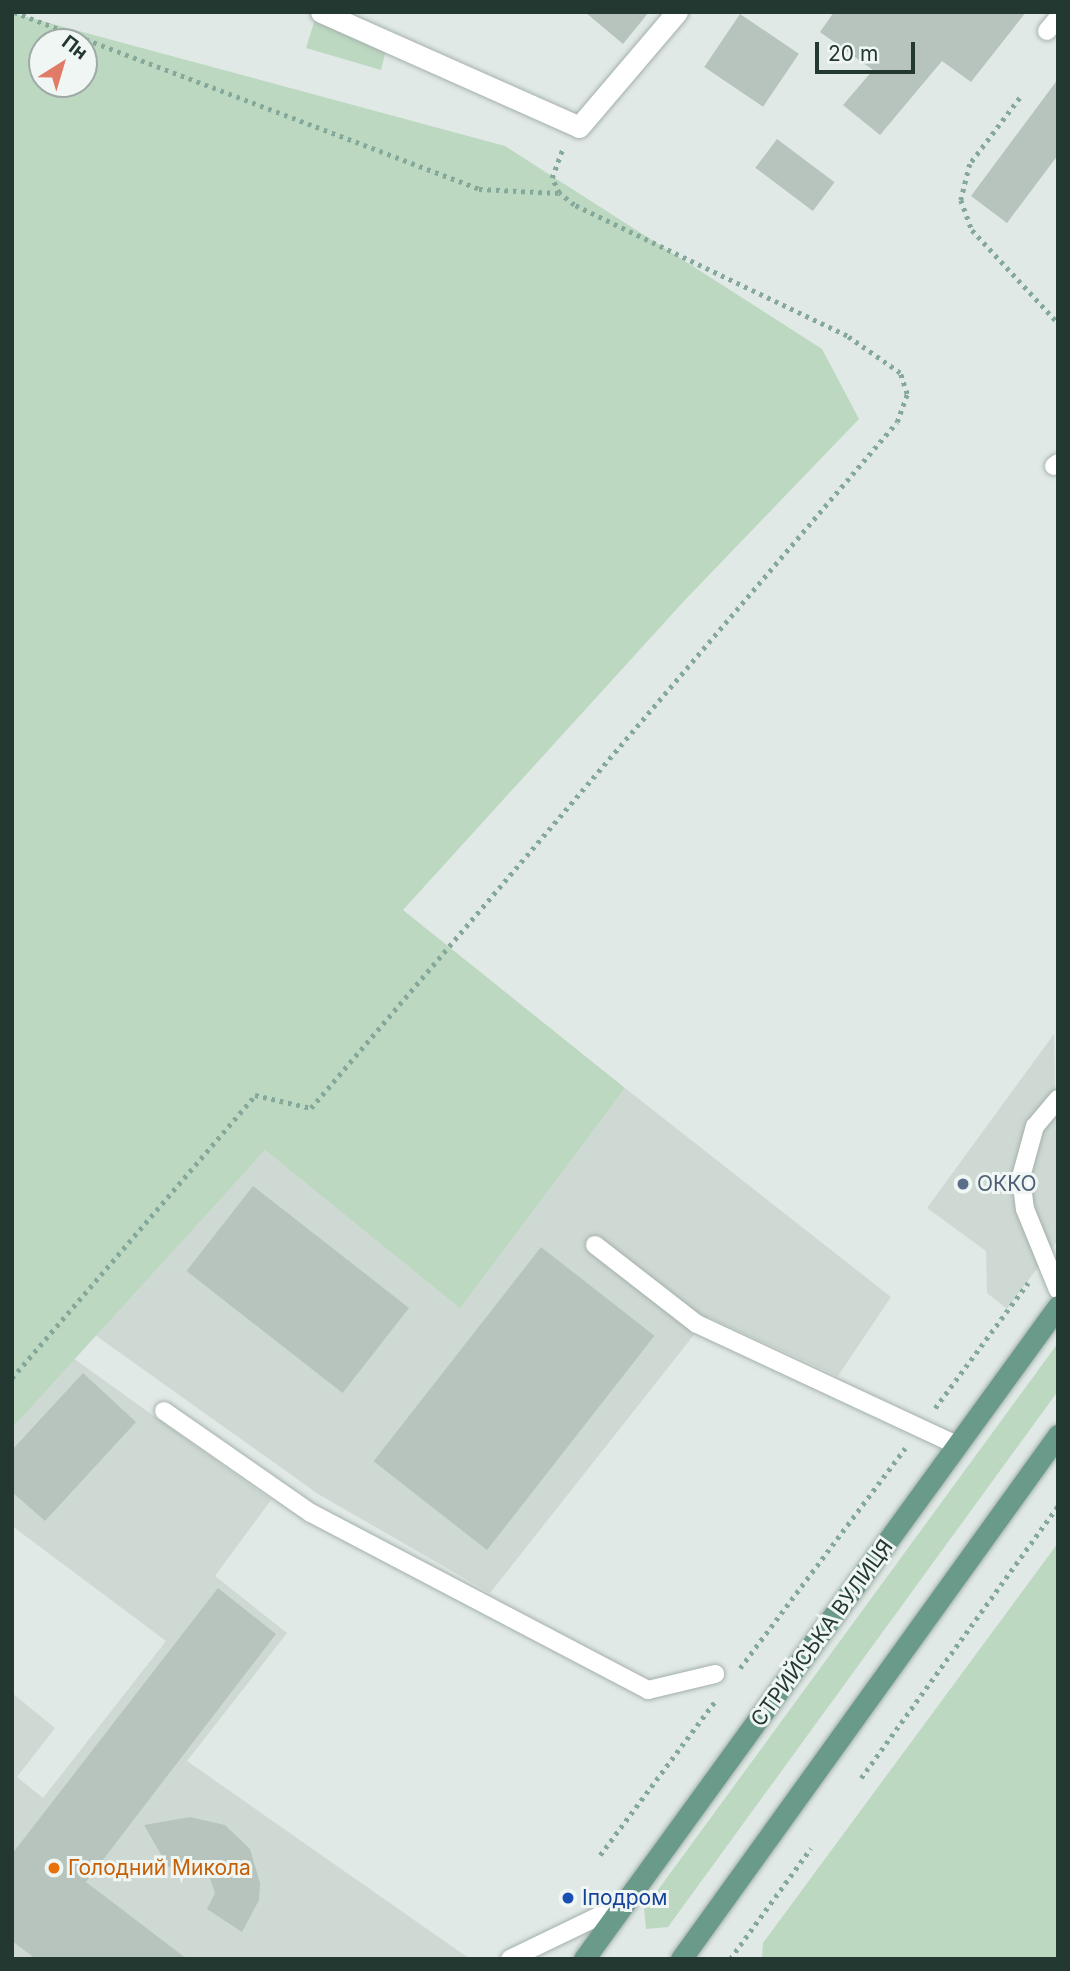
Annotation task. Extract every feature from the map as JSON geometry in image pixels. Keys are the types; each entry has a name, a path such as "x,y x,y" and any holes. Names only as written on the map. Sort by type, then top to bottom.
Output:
{"main road":[{"name":"СТРИЙСЬКА ВУЛИЦЯ","path":"584,1959 1058,1306"},
{"path":"681,1959 1058,1435"}],"street":[{"path":"321,12 579,127 677,12"}],"lane":[{"path":"1058,1099 1035,1126 1021,1177 1025,1209 1058,1290"},
{"path":"595,1245 696,1324 956,1446"},
{"path":"164,1411 311,1513 648,1690 715,1674"},
{"path":"510,1959 624,1905"}],"path":[{"path":"14,12 479,189 559,193"},
{"path":"1020,98 970,164 961,200 972,230 1058,323"},
{"path":"12,1378 255,1095 311,1108 897,422 907,394 904,380 869,350 574,205 559,193 552,178 557,156 579,127"},
{"path":"736,1674 1045,1260"},
{"path":"861,1778 1058,1506"},
{"path":"600,1854 720,1695"},
{"path":"730,1959 811,1848"}],"shaded area":[{"path":"1054,1034 1058,1240 1007,1309 987,1293 986,1251 927,1208"},
{"path":"625,1088 891,1297 838,1376 708,1317 490,1593 318,1494 95,1335 265,1150 460,1307"},
{"path":"73,1358 271,1500 215,1576 287,1633 187,1761 470,1959 12,1959 12,1693 55,1728 17,1777 43,1798 166,1641 12,1526 12,1428"}],"green space":[{"path":"12,13 68,28 28,28 28,98 98,98 98,36 505,146 822,349 859,419 684,601 403,910 625,1088 460,1308 265,1150 12,1428"},
{"path":"316,16 388,42 381,70 306,48"},
{"path":"1058,1343 1058,1391 668,1927 646,1929 644,1909"},
{"path":"1058,1543 1058,1959 762,1959 763,1943"}],"building":[{"path":"585,12 649,12 623,44"},
{"path":"834,12 1026,12 971,82 942,61 880,135 843,105 873,70 820,32"},
{"path":"740,14 799,54 763,107 704,67"},
{"path":"1058,79 1058,155 1007,223 971,196"},
{"path":"777,139 835,182 813,211 755,168"},
{"path":"253,1186 409,1308 343,1393 187,1271"},
{"path":"541,1247 654,1336 487,1550 374,1461"},
{"path":"83,1373 136,1422 45,1521 12,1492 12,1450"},
{"path":"218,1588 276,1634 86,1882 187,1959 36,1959 12,1941 12,1854"},
{"path":"190,1817 225,1825 250,1849 260,1883 259,1900 242,1932 207,1909 215,1893 207,1870 188,1861 168,1867 144,1825"}],"place":[{"name":"ОККО","path":"963,1184"},
{"name":"Голодний Микола","path":"54,1868"},
{"name":"Іподром","path":"568,1898"}]}
